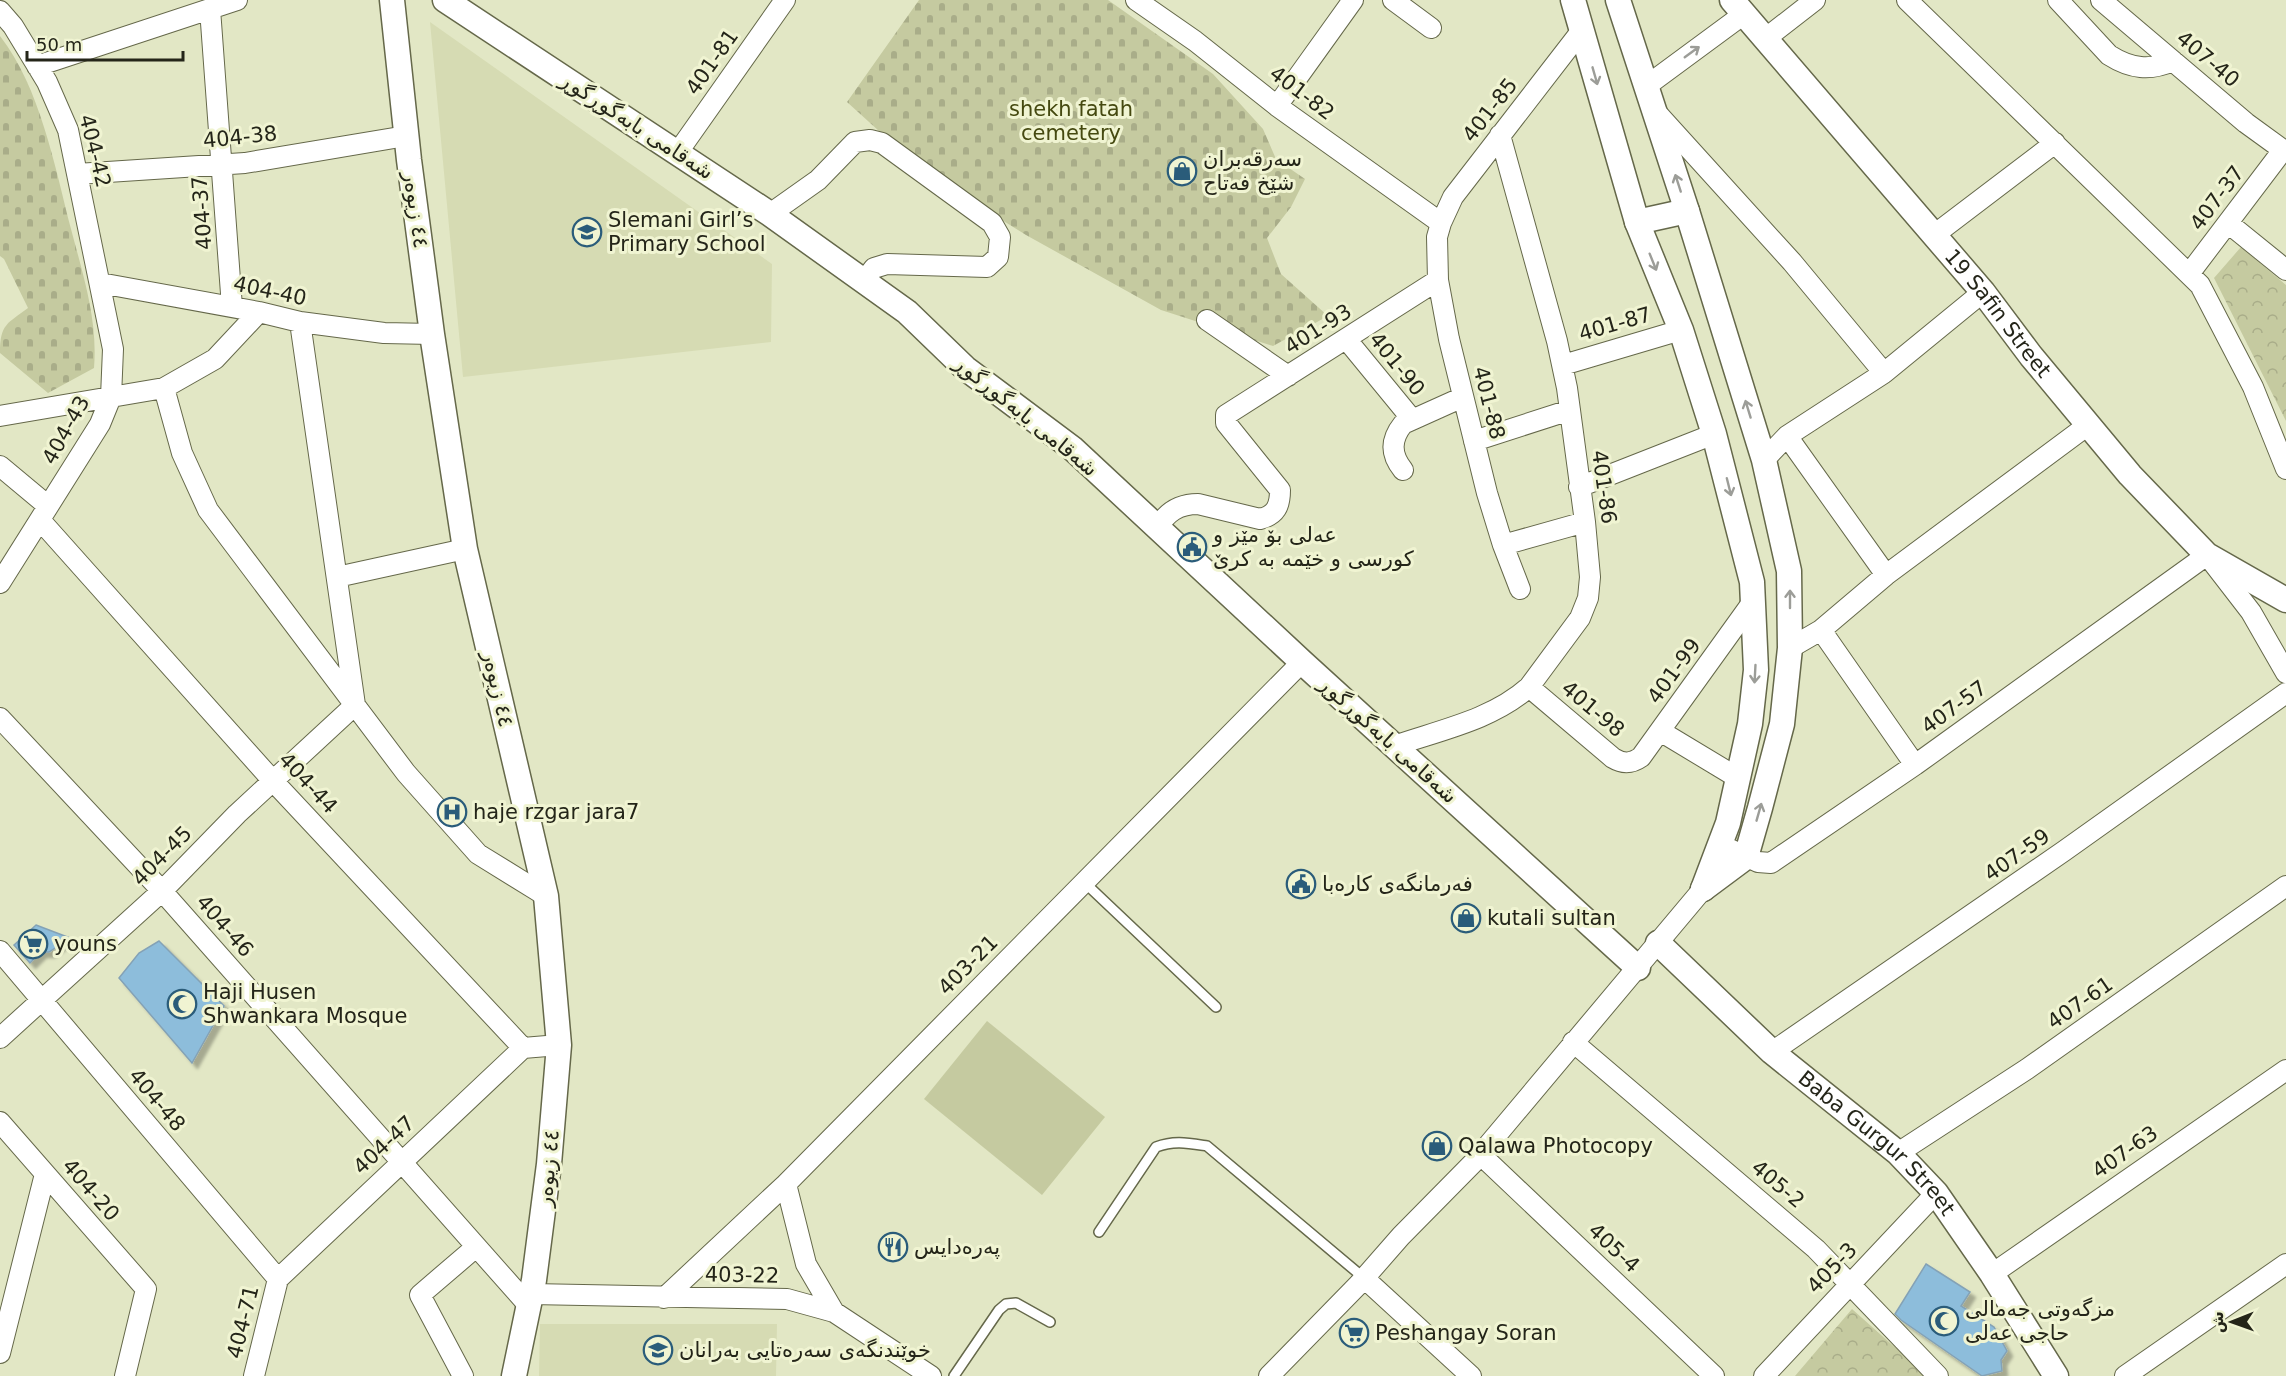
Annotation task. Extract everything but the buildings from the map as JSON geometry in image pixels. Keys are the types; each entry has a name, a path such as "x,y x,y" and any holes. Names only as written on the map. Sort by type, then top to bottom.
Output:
{"street":[{"path":"37,66 237,0"},
{"name":"٤٤ زیوەر","path":"392,0 406,136 432,334 465,549 546,896 559,1045 549,1164 530,1300 514,1376"},
{"name":"شەقامی بابەگوڕگوڕ","path":"444,0 678,152 770,214 907,312 965,368 1072,448 1157,529 1638,968"},
{"name":"401-81","path":"678,152 784,0"},
{"name":"401-82","path":"1136,0 1195,41 1277,106 1441,223"},
{"path":"1277,106 1353,0"},
{"path":"1393,0 1431,28"},
{"path":"1573,0 1636,222 1681,330 1714,434 1752,582 1756,652 1753,697 1738,777 1721,845 1703,888"},
{"path":"1269,1376 1481,1155 1703,888 1746,857 1782,724 1790,648 1790,571 1764,460 1687,211 1618,0"},
{"path":"1765,39 1815,0"},
{"path":"1906,0 2200,285 2253,387 2286,467"},
{"path":"2058,0 2109,55 2120,62 2141,68 2152,68 2173,61"},
{"name":"407-40","path":"2101,0 2246,123 2284,151"},
{"path":"1649,98 1738,7"},
{"name":"19 Safin Street","path":"1738,7 1983,292 2130,475 2207,555 2286,600"},
{"name":"404-37","path":"210,9 232,307"},
{"name":"404-42","path":"0,11 13,27 48,82 68,130 100,283"},
{"name":"401-85","path":"1441,223 1453,197 1582,30"},
{"path":"1649,98 1792,262 1884,373"},
{"name":"401-86","path":"1394,746 1507,705 1529,687 1585,609 1590,577 1585,522 1563,365 1500,135"},
{"name":"404-38","path":"77,174 245,163 406,136"},
{"path":"770,214 819,180 855,142 870,140 882,143 992,223 1000,237 998,257 987,267 887,264 874,268 864,281"},
{"path":"1934,236 2055,143"},
{"name":"407-37","path":"2189,274 2284,151"},
{"path":"1636,222 1687,211"},
{"name":"401-88","path":"1441,223 1436,251 1438,280 1449,339 1486,493 1520,589"},
{"path":"2228,223 2286,270"},
{"name":"401-93","path":"1157,529 1173,510 1190,504 1260,519 1268,517 1276,510 1280,502 1280,490 1226,423 1225,418 1228,412 1347,340 1438,280"},
{"name":"404-40","path":"100,283 259,312 300,322 384,333 432,334"},
{"name":"404-43","path":"0,583 100,424 111,397 113,349 100,283"},
{"path":"1764,460 1787,436 1884,373 1983,292"},
{"path":"0,416 164,388 215,359 259,312"},
{"path":"1207,320 1288,376"},
{"path":"300,322 356,705"},
{"name":"401-87","path":"1563,365 1681,330"},
{"name":"401-90","path":"1347,340 1411,418"},
{"path":"164,388 182,453 208,510 406,773 478,854 546,896"},
{"path":"1403,470 1394,456 1394,440 1403,424 1411,418 1463,397"},
{"path":"1474,441 1570,410"},
{"path":"1790,648 1821,630 1886,575 2088,425"},
{"path":"1579,487 1714,434"},
{"path":"1787,436 1886,575"},
{"name":"404-44","path":"0,466 44,513 273,781 523,1048"},
{"path":"1503,545 1585,522"},
{"path":"337,577 465,549"},
{"path":"2207,555 2251,612 2286,673"},
{"name":"407-57","path":"1721,845 1746,857 1771,863 1915,765 2207,555"},
{"name":"401-99","path":"1628,763 1641,758 1754,600"},
{"path":"1821,630 1915,765"},
{"name":"403-21","path":"664,1298 786,1184 1302,662"},
{"name":"401-98","path":"1529,687 1613,758 1628,763"},
{"name":"407-59","path":"1772,1052 2064,851 2286,693"},
{"name":"404-45","path":"0,1038 162,891 237,814 356,705"},
{"name":"404-46","path":"0,718 162,891 476,1247 530,1300"},
{"path":"1660,731 1738,777"},
{"name":"407-61","path":"1898,1153 2027,1070 2286,886"},
{"name":"Baba Gurgur Street","path":"1658,944 1772,1052 1898,1153 1936,1193 1992,1274 2056,1376"},
{"name":"404-48","path":"0,951 278,1279"},
{"name":"405-2","path":"1574,1042 1816,1249 1938,1376"},
{"path":"523,1048 559,1045"},
{"name":"404-47","path":"278,1279 523,1048"},
{"name":"407-63","path":"1992,1274 2286,1070"},
{"name":"404-20","path":"0,1122 146,1289 125,1376"},
{"name":"405-4","path":"1481,1155 1714,1376"},
{"path":"0,1353 45,1174"},
{"path":"786,1184 806,1264 834,1312"},
{"name":"405-3","path":"1764,1376 1936,1193"},
{"path":"463,1376 420,1295 476,1247"},
{"path":"2126,1376 2286,1264"},
{"path":"1364,1278 1471,1376"},
{"name":"404-71","path":"254,1376 278,1279"},
{"name":"403-22","path":"530,1300 787,1299 834,1312 931,1376"}],"lane":[{"path":"1084,882 1216,1007"},
{"path":"1099,1232 1156,1147 1182,1142 1207,1146 1364,1278"},
{"path":"954,1376 999,1310 1006,1304 1016,1303 1050,1322"}],"shaded area":[{"name":"Slemani Girl’s Primary School","path":"430,22 772,264 771,342 463,377"},
{"name":"خوێندنگەی سەرەتایی بەرانان","path":"540,1324 777,1324 776,1376 539,1376"}],"green space":[{"name":"shekh fatah cemetery","path":"919,0 1108,0 1213,74 1263,129 1276,159 1305,179 1291,207 1267,238 1281,274 1328,316 1273,346 1161,310 1026,235 923,171 847,102"},
{"path":"0,36 14,56 36,103 52,154 92,315 94,368 48,393 0,353 3,330 28,308 4,259 0,256"},
{"path":"2241,247 2286,285 2286,421 2214,278"},
{"path":"987,1021 1105,1117 1042,1195 924,1099"},
{"path":"1852,1309 1927,1376 1795,1376"}],"place":[{"name":"سەرقەبران شێخ فەتاح","path":"1182,171"},
{"name":"Slemani Girl’s Primary School","path":"587,232"},
{"name":"عەلی بۆ مێز و کورسی و خێمە بە کرێ","path":"1192,547"},
{"name":"haje rzgar jara7","path":"452,812"},
{"name":"فەرمانگەی کارەبا","path":"1301,884"},
{"name":"kutali sultan","path":"1466,918"},
{"name":"youns","path":"33,944"},
{"name":"Haji Husen Shwankara Mosque","path":"182,1004"},
{"name":"Qalawa Photocopy","path":"1437,1146"},
{"name":"پەرەدایس","path":"893,1247"},
{"name":"مزگەوتی جەمالی حاجی عەلی","path":"1944,1321"},
{"name":"Peshangay Soran","path":"1354,1333"},
{"name":"خوێندنگەی سەرەتایی بەرانان","path":"658,1350"}]}
